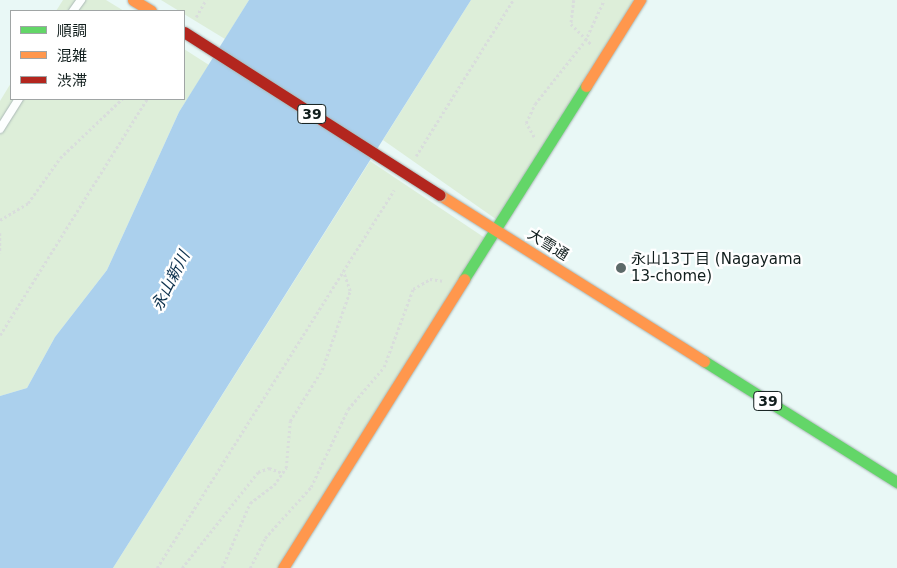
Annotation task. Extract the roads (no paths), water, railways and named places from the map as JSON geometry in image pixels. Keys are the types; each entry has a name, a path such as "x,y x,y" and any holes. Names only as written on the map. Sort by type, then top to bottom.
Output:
{"main road":[{"path":"133,0 149,10"},
{"path":"283,568 640,0"},
{"name":"大雪通","path":"185,33 440,196 897,482"}],"lane":[{"path":"0,129 18,100"}],"water":[{"name":"永山新川","path":"249,0 471,0 113,568 0,568 0,396 27,388 55,337 107,270 179,112"}],"place":[{"name":"永山13丁目 (Nagayama 13-chome)","path":"621,268"}]}
